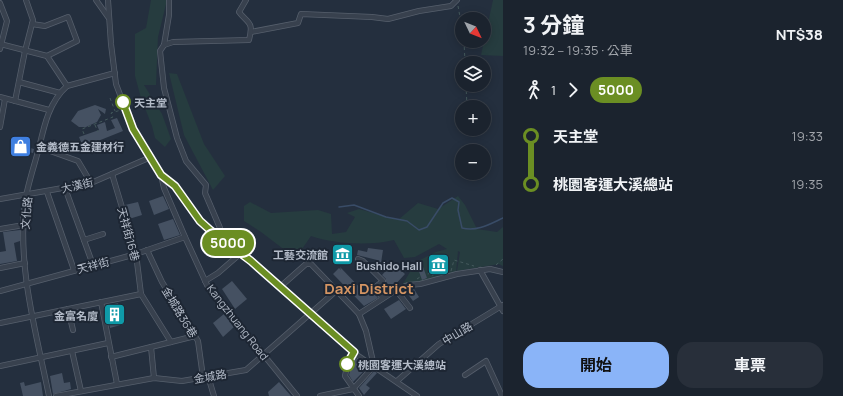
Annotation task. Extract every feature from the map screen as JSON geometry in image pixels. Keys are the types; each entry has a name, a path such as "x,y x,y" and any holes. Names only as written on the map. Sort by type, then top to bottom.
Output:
{"street":[{"path":"15,101 33,20 26,0"},
{"name":"Kangzhuang Road","path":"96,0 109,19 116,84 133,129 161,175 164,188 205,281 297,396"},
{"path":"108,0 109,19"},
{"path":"169,0 169,15 164,45 160,52 164,88 177,138 186,161 206,185 205,193 220,228 216,235"},
{"path":"164,45 173,42 249,40 251,32 250,24 239,12 246,0"},
{"path":"251,32 298,23 301,14 372,17 388,20 419,11 451,6 457,1"},
{"path":"0,3 6,21 0,46 47,56 77,41 68,17 45,26 32,24"},
{"path":"47,56 67,86"},
{"name":"文化路","path":"49,396 27,284 24,225 25,201 49,110 60,93 67,86 115,73"},
{"path":"19,82 60,93"},
{"path":"0,127 3,98 49,110"},
{"path":"39,147 78,161 91,182"},
{"name":"大漢街","path":"0,199 27,193 47,192 91,182 151,157"},
{"name":"天祥街16巷","path":"112,174 136,254 141,294"},
{"path":"161,175 175,186 200,221 216,235 241,253 354,352 417,396"},
{"path":"65,188 93,265"},
{"path":"47,192 74,270"},
{"path":"0,229 24,225"},
{"path":"84,240 103,234"},
{"name":"天祥街","path":"0,291 136,254 185,237"},
{"name":"金城路36巷","path":"147,250 162,282 198,341 203,377"},
{"path":"205,281 218,273 241,253"},
{"path":"358,260 363,261 383,280 374,288 383,298"},
{"path":"0,268 25,263"},
{"path":"280,287 306,264 310,264 359,314 366,331 374,366"},
{"path":"359,314 396,290 457,274 480,270 490,269 503,272"},
{"path":"480,270 502,308"},
{"path":"396,290 410,308"},
{"name":"金城路","path":"56,396 154,378 182,381 246,370 336,291"},
{"path":"0,323 141,294 170,342"},
{"path":"101,302 117,384"},
{"name":"中山路","path":"397,381 439,344 502,308"},
{"path":"68,309 74,330"},
{"path":"111,357 195,336"},
{"path":"0,366 108,343"},
{"path":"150,347 154,378"},
{"path":"72,350 81,391"},
{"path":"354,352 348,361 345,369 345,376 359,396"},
{"path":"466,375 486,361 502,396"},
{"path":"320,396 353,389 374,366"},
{"path":"208,376 214,396"}],"path":[{"path":"457,1 459,12"},
{"path":"110,98 115,112"},
{"path":"84,134 82,129 113,117 112,113 125,108"},
{"path":"95,124 98,132"}],"green space":[{"path":"151,0 167,0 158,37 156,85 144,85 162,114 171,139 165,147 155,138 135,76 135,34 146,28"},
{"path":"493,0 503,0 503,56 481,55 483,48 491,48 490,12"},
{"path":"169,73 177,74 204,144 225,176 213,190 184,135"},
{"path":"458,196 465,205 477,229 497,232 503,227 503,266 499,264 457,271 460,252 458,251 456,273 398,292 416,262 436,252 447,249 439,244 415,257 404,258 394,240 374,243 352,243 330,241 311,236 300,252 286,251 244,221 244,206 250,202 271,213 318,210 331,214 332,234 346,232 355,217 347,213 359,209 398,220 418,203 438,209"}],"building":[{"path":"95,105 106,109 105,114 98,109 101,115 97,122 86,127 79,127 71,121 78,111"},
{"path":"117,118 123,131 83,147 79,137 99,130 97,125 105,122 107,131 115,128 111,120"},
{"name":"金義德五金建材行","path":"15,144 34,149 33,153 15,149"},
{"path":"163,196 169,209 154,215 149,201"},
{"path":"138,202 142,215 129,219 125,205"},
{"path":"173,219 180,235 164,240 158,224"},
{"path":"20,230 20,241 14,243 17,261 0,264 0,252 6,251 3,232"},
{"path":"368,248 383,250 381,263 377,262 377,260 357,255 358,250 367,252"},
{"name":"工藝交流館","path":"347,249 352,257 348,260 345,256 338,257 336,252"},
{"name":"Bushido Hall","path":"445,259 447,269 431,272 429,263"},
{"path":"393,263 405,274 392,288 382,275"},
{"path":"422,264 427,278 422,280 417,266"},
{"path":"340,267 367,295 372,291 378,298 364,306 333,274 339,268 341,270"},
{"path":"232,281 247,299 235,309 222,289"},
{"path":"414,289 419,297 413,301 407,293"},
{"path":"399,300 406,309 391,319 384,309"},
{"name":"金富名廈","path":"118,303 124,324 110,328 106,306"},
{"path":"224,314 234,327 223,337 213,323"},
{"name":"桃園客運大溪總站","path":"355,358 368,367 353,382 349,375"},
{"path":"374,371 377,373 366,385 370,388 364,395 359,388"},
{"path":"62,373 64,383 70,382 71,389 53,394 50,376"},
{"path":"24,382 25,386 41,382 43,396 23,396 20,383"},
{"path":"279,382 291,396 269,396 268,392"}],"waterway":[{"path":"339,207 354,205 386,217 407,221 419,230 427,227 443,203 452,198 459,202 458,210 462,228 478,228 503,218"}],"bus line":[{"name":"5000","path":"123,102 133,129 161,175 175,186 200,221 251,261 354,352 347,364"}],"place":[{"name":"天主堂","path":"123,102"},
{"name":"金義德五金建材行","path":"20,146"},
{"name":"工藝交流館","path":"343,254"},
{"name":"Bushido Hall","path":"438,265"},
{"name":"金富名廈","path":"114,315"},
{"name":"桃園客運大溪總站","path":"347,364"}],"district":[{"name":"Daxi District","path":"369,288"}]}
